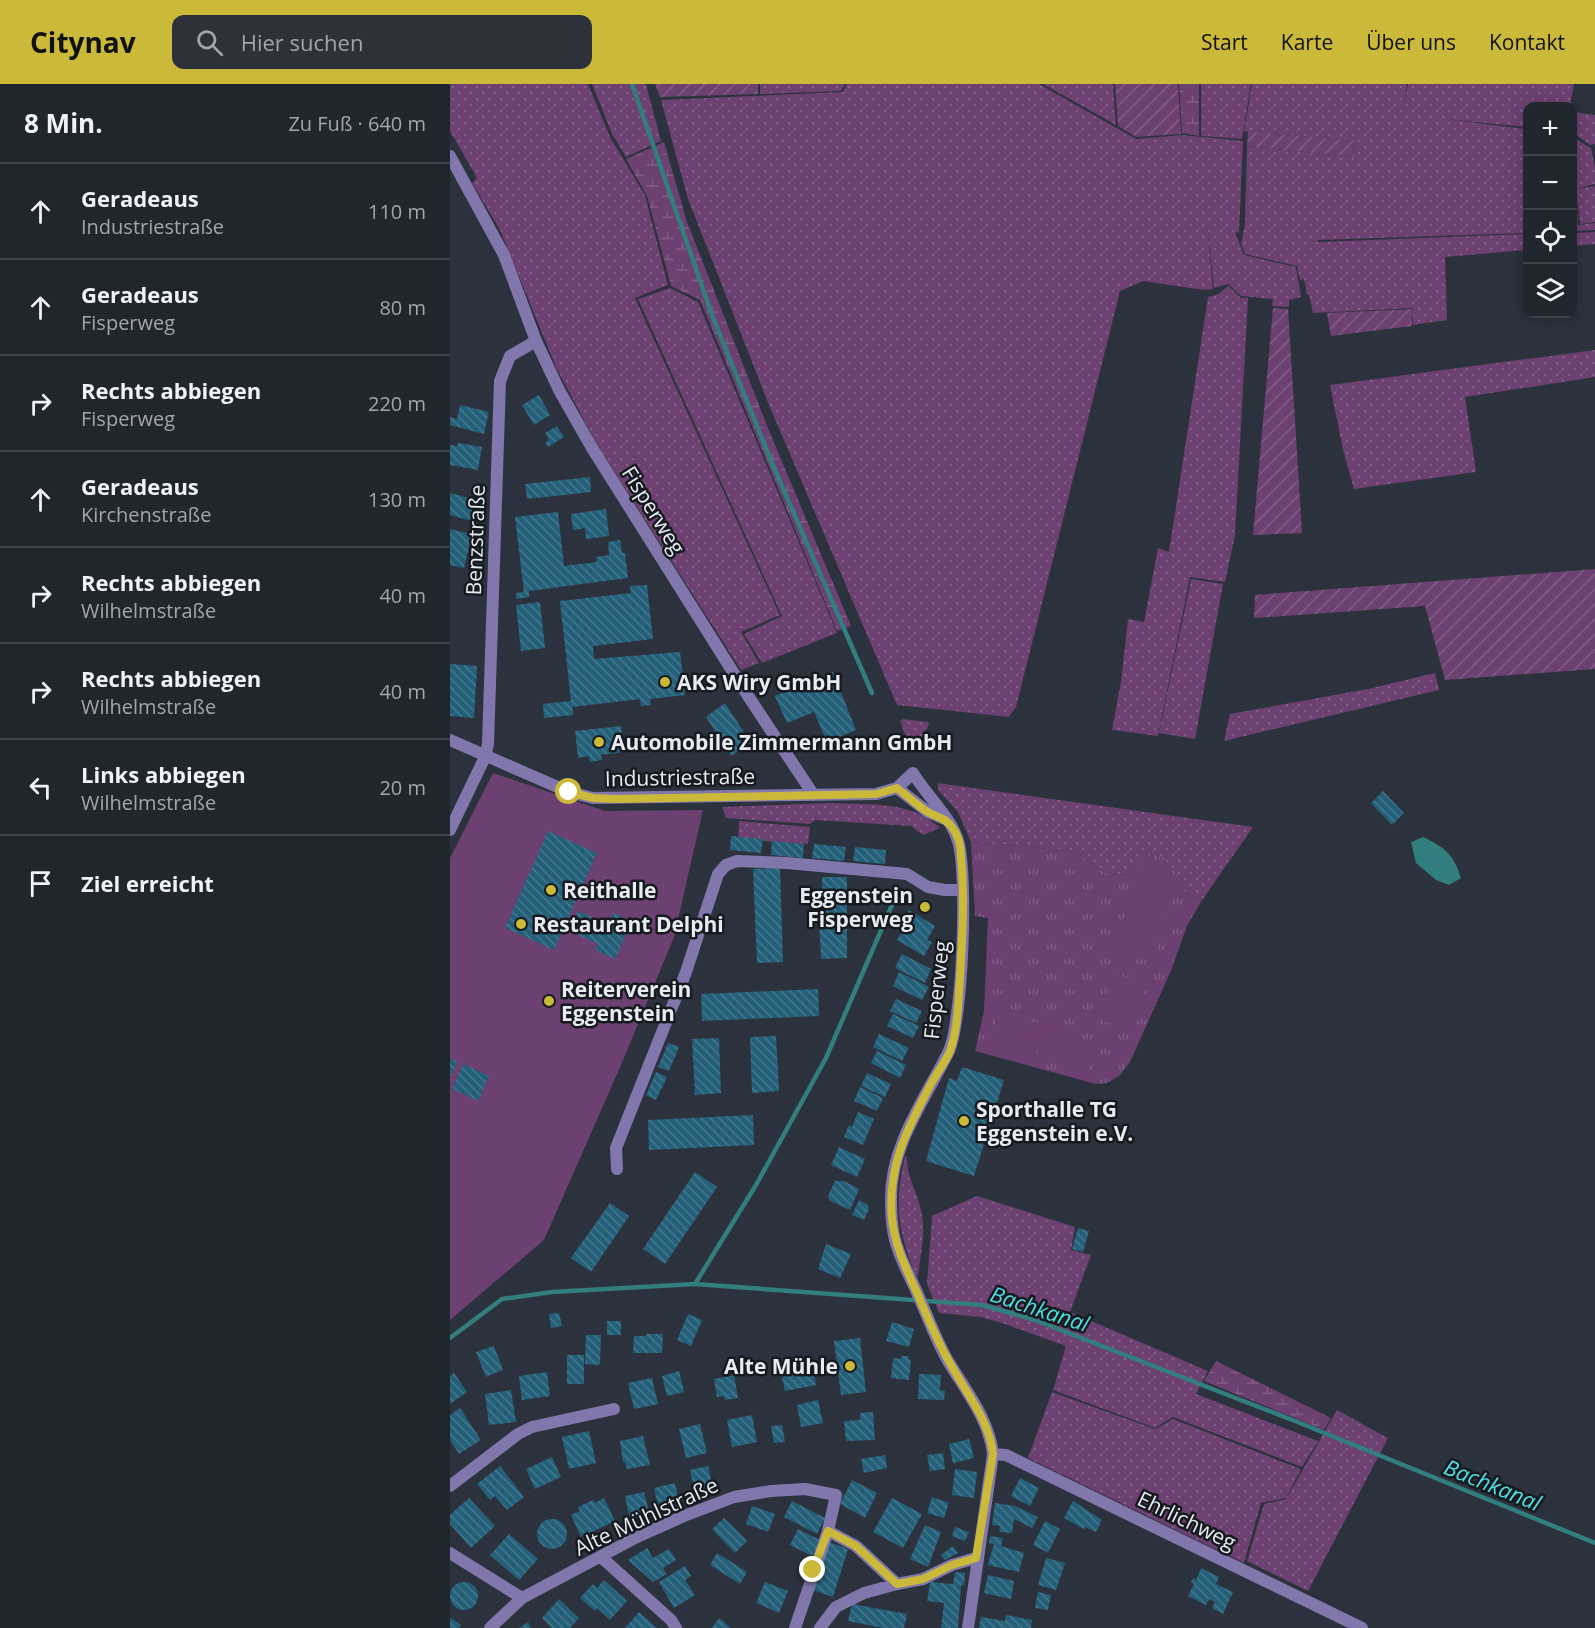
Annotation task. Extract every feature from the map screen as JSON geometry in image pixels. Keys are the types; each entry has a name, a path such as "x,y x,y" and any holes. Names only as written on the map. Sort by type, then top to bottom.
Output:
{"street":[{"name":"Fisperweg","path":"450,156 504,255 537,341 559,390 592,448 743,688 813,794"},
{"name":"Benzstraße","path":"450,830 485,757 488,744 500,381 510,356 537,341"},
{"name":"Industriestraße","path":"450,740 569,792 593,798 813,794"},
{"name":"Fisperweg","path":"897,788 913,773 953,829 958,840 961,856 962,941 958,1008 950,1050 915,1115 898,1153 893,1170 892,1221 897,1248 939,1346 988,1429 993,1454"},
{"path":"813,794 876,794 897,788 927,812 945,819"},
{"path":"617,1169 616,1148 686,972 718,874 726,865 737,861 787,863 907,874 928,887 962,890"},
{"path":"450,1486 518,1434 532,1427 614,1408"},
{"path":"968,1628 976,1558 993,1454"},
{"name":"Ehrlichweg","path":"993,1454 1006,1455 1362,1628"},
{"name":"Alte Mühlstraße","path":"490,1628 522,1598 638,1537 734,1497 771,1491 805,1489 836,1496 828,1531"},
{"path":"797,1628 828,1531 856,1546 897,1584"},
{"path":"450,1553 522,1598"},
{"path":"601,1557 671,1620 676,1628"},
{"path":"820,1628 836,1607 864,1593 923,1579 952,1565 976,1558"}],"green space":[{"path":"450,84 588,84 610,137 645,195 668,285 635,298 780,615 741,632 759,663 741,670 596,443 556,367 500,230 472,183 477,178 450,131"},
{"path":"592,84 646,84 661,141 626,157 612,134"},
{"path":"655,84 758,84 758,94 660,97"},
{"path":"760,84 845,84 841,91 760,94"},
{"path":"847,84 1039,84 1136,139 1182,135 1243,141 1239,233 1232,231 1235,232 1244,255 1296,267 1301,297 1289,300 1289,307 1272,306 1273,299 1241,296 1228,284 1214,288 1207,222 1213,289 1204,290 1143,281 1120,291 1016,707 1009,717 897,705 769,405 688,199 661,100 843,92"},
{"path":"1043,84 1113,84 1116,125"},
{"path":"1115,84 1178,84 1181,134 1136,137 1118,126"},
{"path":"1179,84 1199,84 1199,136 1182,133"},
{"path":"1201,84 1251,84 1242,139 1201,136"},
{"path":"1252,84 1407,84 1405,104 1408,84 1574,84 1571,102 1523,102 1523,127 1444,119 1523,129 1523,233 1317,240 1318,242 1523,234 1523,250 1445,257 1447,320 1413,325 1413,308 1313,313 1304,279 1300,280 1297,266 1245,254 1241,244 1245,224 1247,146 1353,157 1354,141 1244,131"},
{"path":"1577,113 1595,115 1595,144 1590,145 1577,136"},
{"path":"1248,131 1354,141 1353,157 1247,146"},
{"path":"1577,140 1591,148 1595,184 1577,188"},
{"path":"664,142 687,222 768,428 851,626 837,631 700,300 671,286 647,196 626,159"},
{"path":"1595,186 1595,222 1580,224 1577,189"},
{"path":"1577,208 1578,225 1595,223 1595,230 1577,231"},
{"path":"1595,232 1595,244 1577,246 1577,233"},
{"path":"1228,286 1241,298 1248,298 1235,535 1225,582 1190,577 1158,736 1112,730 1121,682 1128,619 1144,622 1158,548 1169,552 1208,297 1219,294"},
{"path":"670,288 698,302 837,633 762,663 744,634 782,616 638,299"},
{"path":"1273,308 1288,309 1302,533 1253,535"},
{"path":"1413,309 1412,326 1331,336 1327,313"},
{"path":"1595,350 1595,377 1465,397 1476,472 1354,489 1343,450 1330,385"},
{"path":"1595,569 1595,669 1445,680 1425,606 1254,618 1255,595"},
{"path":"1191,579 1223,584 1195,739 1159,733"},
{"path":"1435,673 1439,690 1224,741 1230,714 1368,689"},
{"path":"903,719 928,722 929,725 914,749 910,747 900,721"},
{"name":"Reiterverein Eggenstein","path":"493,773 605,811 703,810 674,937 544,1240 450,1320 450,858"},
{"path":"937,783 1253,827 1202,900 1186,894 1178,877 1103,872 1075,851 971,842 958,812 939,791"},
{"path":"829,803 873,804 902,808 928,819 940,828 923,835 911,826 815,820 810,824 726,818 722,807"},
{"path":"739,821 810,827 808,844 738,839"},
{"path":"971,842 1075,851 1103,872 1128,875 1144,855 1163,857 1179,877 1186,894 1202,900 1187,926 1170,973 1130,1062 1120,1075 1107,1083 1096,1084 975,1051 984,1011 988,918 975,916"},
{"path":"1135,867 1174,876 1154,961 1116,953"},
{"path":"1113,974 1146,982 1135,1029 1102,1021"},
{"path":"998,1013 1042,1024 1032,1065 988,1054"},
{"path":"1043,1029 1096,1042 1089,1072 1036,1058"},
{"path":"905,1156 919,1203 923,1226 918,1275 916,1276 905,1245 899,1217 899,1189"},
{"path":"977,1196 1075,1227 1071,1250 1091,1255 1070,1312 1208,1371 1196,1394 1318,1441 1302,1467 1173,1417 1155,1428 1053,1390 1066,1346 981,1317 939,1313 927,1284 932,1216"},
{"path":"1216,1361 1331,1418 1324,1430 1204,1381"},
{"path":"1052,1392 1155,1429 1173,1419 1301,1469 1286,1498 1261,1503 1244,1563 1028,1458"},
{"path":"1337,1410 1388,1438 1308,1591 1247,1561 1264,1504 1286,1499"}],"shaded area":[{"path":"1423,837 1438,845 1452,857 1461,878 1449,885 1436,880 1416,863 1411,842"}],"building":[{"path":"539,395 550,415 534,425 522,405"},
{"path":"460,405 489,412 484,434 450,425 450,417 457,419"},
{"path":"557,426 564,437 548,447 545,443 549,440 545,433"},
{"path":"458,443 482,447 478,470 450,465 450,445 457,446"},
{"path":"590,477 591,492 527,499 525,484"},
{"path":"450,493 481,501 475,526 471,525 472,521 450,515"},
{"path":"606,509 609,536 586,539 585,528 573,530 571,514"},
{"path":"558,512 564,566 597,562 596,557 609,555 608,542 620,540 622,553 625,553 628,578 529,591 529,597 516,599 516,593 524,592 515,517"},
{"path":"450,529 472,534 464,568 450,565"},
{"path":"647,585 653,639 593,646 594,659 680,652 685,695 650,699 651,705 641,706 640,699 572,707 573,715 544,718 543,704 571,701 560,601 631,593 630,586"},
{"path":"540,602 545,648 521,651 516,605"},
{"path":"450,664 477,666 474,718 450,716"},
{"path":"833,672 856,730 827,742 814,712 787,723 775,696"},
{"path":"725,703 751,743 731,756 706,717"},
{"name":"Automobile Zimmermann GmbH","path":"621,726 624,752 601,755 602,760 590,762 589,756 578,758 575,731"},
{"path":"1383,791 1404,813 1392,825 1371,803"},
{"name":"Reithalle","path":"548,831 597,853 554,950 505,928"},
{"path":"731,836 763,839 761,853 730,850"},
{"path":"772,841 804,844 803,858 771,855"},
{"path":"814,844 846,847 844,861 812,858"},
{"path":"855,847 886,850 885,864 853,861"},
{"path":"780,868 783,962 757,963 753,869"},
{"path":"822,877 847,877 847,958 821,959 819,920 823,920"},
{"name":"Eggenstein Fisperweg","path":"925,903 929,905 926,912 922,910"},
{"path":"909,910 935,926 927,940 932,942 924,956 897,940 905,926 901,923"},
{"path":"578,911 609,924 613,913 632,921 615,959 595,950 598,944 569,931"},
{"path":"902,954 931,969 925,983 895,968"},
{"path":"899,972 929,987 922,1000 893,986"},
{"path":"818,989 819,1016 702,1021 701,994"},
{"path":"896,999 922,1011 916,1023 890,1011"},
{"path":"893,1014 919,1026 913,1038 887,1026"},
{"path":"879,1034 909,1048 902,1061 873,1047"},
{"path":"776,1036 779,1091 752,1093 750,1037"},
{"path":"719,1038 721,1093 695,1095 692,1039"},
{"path":"668,1043 679,1047 669,1071 658,1067"},
{"path":"877,1051 906,1065 900,1078 871,1063"},
{"path":"450,1058 457,1062 450,1078"},
{"path":"463,1064 489,1076 478,1101 452,1089"},
{"name":"Sporthalle TG Eggenstein e.V.","path":"962,1067 1004,1080 974,1176 926,1161 949,1078 957,1081"},
{"path":"656,1072 667,1077 656,1100 646,1095"},
{"path":"867,1073 891,1084 885,1097 861,1086"},
{"path":"860,1087 883,1098 877,1111 854,1101"},
{"path":"858,1112 874,1119 863,1145 844,1137 849,1125 852,1127"},
{"path":"753,1115 754,1145 649,1150 648,1120"},
{"path":"839,1147 865,1159 857,1177 831,1165"},
{"path":"695,1172 717,1187 665,1264 643,1249"},
{"path":"835,1181 844,1181 859,1189 850,1210 830,1201 828,1196"},
{"path":"859,1200 868,1205 869,1209 864,1220 852,1215"},
{"path":"610,1203 629,1216 591,1272 571,1258"},
{"path":"1078,1228 1089,1231 1083,1252 1072,1249"},
{"path":"826,1244 851,1254 840,1278 818,1269"},
{"path":"559,1313 562,1326 551,1328 549,1314"},
{"path":"688,1314 702,1320 691,1346 677,1340"},
{"path":"607,1321 621,1321 621,1335 607,1335"},
{"path":"892,1322 914,1329 909,1347 886,1341"},
{"path":"646,1334 663,1334 662,1353 633,1353 634,1336 646,1336"},
{"path":"586,1335 601,1335 600,1365 585,1364"},
{"name":"Alte Mühle","path":"860,1338 866,1392 841,1395 834,1341"},
{"path":"494,1346 503,1370 486,1377 476,1352"},
{"path":"567,1355 584,1355 584,1384 567,1384"},
{"path":"901,1356 909,1356 908,1359 911,1360 909,1380 891,1378 893,1358 901,1359"},
{"path":"812,1362 816,1385 785,1391 780,1368"},
{"path":"679,1371 684,1392 667,1396 662,1376"},
{"path":"547,1372 550,1396 522,1400 519,1376"},
{"path":"454,1373 467,1392 450,1404 450,1376"},
{"path":"919,1374 941,1375 940,1390 945,1391 944,1400 918,1399"},
{"path":"734,1375 738,1398 725,1400 724,1396 717,1397 714,1379"},
{"path":"652,1378 658,1404 634,1409 628,1383"},
{"path":"511,1390 516,1422 489,1425 485,1394"},
{"path":"818,1400 823,1423 801,1427 797,1405"},
{"path":"460,1408 481,1440 459,1454 450,1440 450,1415"},
{"path":"873,1412 875,1440 846,1441 844,1421 860,1420 860,1413"},
{"path":"752,1415 757,1442 732,1447 727,1420"},
{"path":"700,1424 707,1453 686,1458 679,1429"},
{"path":"782,1425 785,1442 774,1443 771,1426"},
{"path":"589,1431 596,1463 569,1469 562,1437"},
{"path":"643,1436 650,1465 627,1469 623,1462 620,1441"},
{"path":"969,1439 974,1458 953,1463 949,1444"},
{"path":"943,1453 945,1469 930,1471 927,1455"},
{"path":"885,1455 887,1468 864,1473 861,1459"},
{"path":"552,1457 561,1477 535,1489 526,1469"},
{"path":"500,1466 524,1497 507,1510 495,1496 490,1500 477,1484"},
{"path":"708,1466 713,1488 695,1492 690,1470"},
{"path":"955,1469 977,1472 974,1498 952,1495"},
{"path":"1020,1478 1039,1488 1030,1506 1011,1496"},
{"path":"852,1480 877,1493 865,1518 840,1504"},
{"path":"675,1483 680,1505 659,1510 654,1488"},
{"path":"644,1492 650,1515 630,1520 625,1496"},
{"path":"932,1497 949,1503 944,1518 927,1513"},
{"path":"469,1498 495,1526 471,1548 450,1524 450,1515"},
{"path":"604,1498 615,1521 581,1537 571,1515 580,1511 578,1507"},
{"path":"892,1498 922,1514 903,1548 873,1532"},
{"path":"792,1501 825,1518 817,1534 784,1517"},
{"path":"1073,1501 1102,1520 1096,1532 1085,1527 1084,1529 1064,1518"},
{"path":"995,1503 1015,1506 1038,1517 1032,1528 1014,1519 1012,1533 999,1532 1000,1526 992,1525"},
{"path":"752,1506 775,1514 768,1532 746,1524"},
{"path":"724,1518 747,1541 735,1553 712,1529"},
{"path":"552,1519 563,1523 567,1534 563,1545 552,1549 541,1545 537,1534 541,1523"},
{"path":"1045,1521 1060,1529 1048,1553 1033,1545"},
{"path":"925,1525 941,1532 928,1567 910,1559"},
{"path":"955,1527 969,1532 965,1541 952,1536"},
{"path":"798,1529 820,1540 812,1556 790,1545"},
{"path":"509,1534 538,1559 519,1580 490,1555"},
{"path":"990,1536 1003,1538 1001,1546 1024,1553 1019,1572 988,1565 994,1544 989,1543"},
{"path":"829,1542 848,1549 833,1597 813,1590"},
{"path":"953,1546 958,1553 945,1560 941,1555"},
{"path":"647,1548 653,1558 669,1549 676,1560 663,1568 667,1574 653,1582 628,1560"},
{"path":"717,1553 747,1572 740,1584 710,1565"},
{"path":"1046,1558 1065,1563 1056,1590 1038,1585"},
{"path":"685,1566 691,1576 685,1580 695,1595 674,1608 659,1582"},
{"path":"1201,1568 1219,1577 1216,1584 1233,1592 1223,1614 1212,1608 1215,1602 1209,1599 1206,1605 1188,1596 1194,1584 1191,1582 1193,1578 1196,1580"},
{"path":"955,1572 965,1573 964,1585 961,1585 958,1628 941,1628 944,1603 927,1601 930,1582 953,1584"},
{"path":"988,1575 1014,1581 1011,1599 984,1593"},
{"path":"604,1580 627,1601 610,1620 597,1608 595,1611 580,1598 593,1584 597,1588"},
{"path":"464,1582 474,1586 478,1596 474,1606 464,1610 454,1606 450,1596 454,1586"},
{"path":"765,1582 788,1591 779,1613 756,1603"},
{"path":"1038,1592 1051,1595 1048,1610 1035,1608"},
{"path":"559,1599 579,1618 570,1628 552,1628 542,1618"},
{"path":"852,1604 907,1614 904,1628 883,1628 848,1621"},
{"path":"639,1612 657,1628 625,1628"},
{"path":"1006,1615 1032,1620 1031,1628 979,1628 981,1617 1005,1621"},
{"path":"450,1618 461,1625 459,1628 450,1628"},
{"path":"719,1618 731,1628 712,1628"},
{"path":"528,1622 531,1628 519,1628"}],"waterway":[{"path":"632,84 712,315 772,463 872,693"},
{"path":"695,1284 756,1185 826,1058 895,898"},
{"name":"Bachkanal","path":"450,1338 502,1299 552,1292 695,1284 982,1305 1035,1320 1295,1421 1595,1543"}],"place":[{"name":"AKS Wiry GmbH","path":"665,682"},
{"name":"Automobile Zimmermann GmbH","path":"599,742"},
{"name":"Reithalle","path":"551,890"},
{"name":"Eggenstein Fisperweg","path":"925,907"},
{"name":"Restaurant Delphi","path":"521,924"},
{"name":"Reiterverein Eggenstein","path":"549,1001"},
{"name":"Sporthalle TG Eggenstein e.V.","path":"964,1121"},
{"name":"Alte Mühle","path":"850,1366"}],"route":[{"path":"569,792 593,798 616,799 876,794 897,788 927,812 945,819 958,840 961,856 962,941 958,1008 954,1032 950,1050 915,1115 898,1153 893,1170 891,1197 892,1221 897,1248 939,1346 978,1410 992,1443 993,1454 976,1558 952,1565 923,1579 897,1584 856,1546 828,1531 813,1570"}]}
